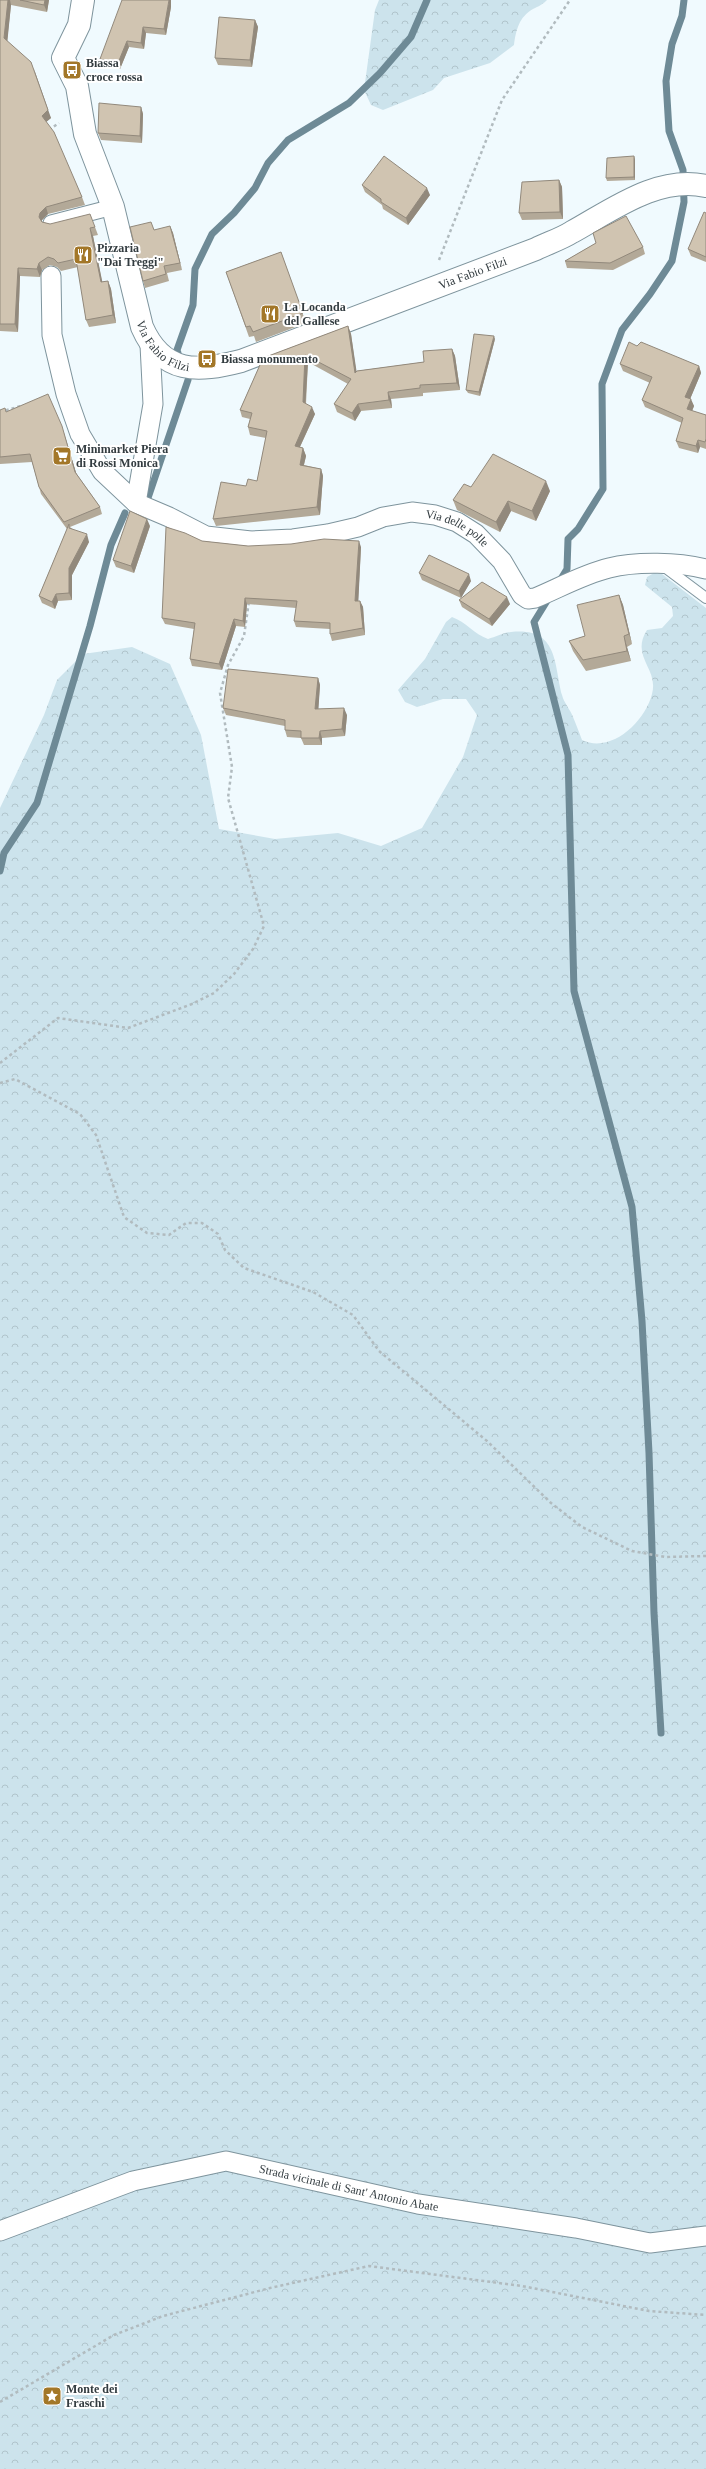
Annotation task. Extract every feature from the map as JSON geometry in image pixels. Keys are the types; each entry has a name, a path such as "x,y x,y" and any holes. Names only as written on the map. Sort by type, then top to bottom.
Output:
{"street":[{"name":"Via Fabio Filzi","path":"84,0 79,25 63,58 77,86 85,134 113,207 136,307 150,345 174,364 210,369 241,361 536,249 572,232 604,212 653,191 673,184 694,183 706,186"},
{"path":"50,223 113,207"},
{"path":"50,276 52,335 75,422 90,453 102,471 136,503"},
{"path":"136,503 153,404 150,345"},
{"name":"Via delle polle","path":"136,503 169,517 206,536 221,539 251,541 293,539 358,527 383,517 412,512 435,515 457,522 491,547 502,561 522,595 528,599 535,598 608,568 636,564 661,564"},
{"path":"661,564 706,569"},
{"name":"Strada vicinale di Sant' Antonio Abate","path":"0,2231 132,2181 226,2161 418,2204 576,2228 650,2243 706,2236"}],"lane":[{"path":"661,564 706,598"}],"path":[{"path":"426,292 502,100 570,0"},
{"path":"46,132 57,122 85,134"},
{"path":"0,412 22,406"},
{"path":"0,1063 58,1018 128,1028 192,1004 214,993 234,974 253,949 264,926 228,798 232,767 220,693 228,665 244,636 249,600"},
{"path":"0,1083 15,1079 80,1114 96,1136 124,1217 147,1233 169,1235 186,1223 202,1223 218,1234 225,1250 244,1268 313,1292 353,1315 379,1351 487,1441 550,1503 582,1527 632,1551 665,1557 706,1556"},
{"path":"0,2402 114,2335 163,2316 270,2288 369,2266 522,2286 649,2311 706,2315"}],"green space":[{"path":"379,0 547,0 524,16 517,29 514,45 490,63 444,78 433,90 383,110 371,105 364,90 375,10"},
{"path":"654,573 662,574 706,608 706,2469 0,2469 0,808 44,715 57,680 83,654 132,647 170,664 201,735 219,829 275,839 338,833 381,846 422,828 463,757 477,715 466,699 443,699 417,707 405,702 398,690 425,659 446,622 452,617 457,619 478,634 488,639 511,632 526,632 538,635 546,641 555,660 563,698 572,714 582,740 593,743 604,743 625,733 634,725 648,705 652,694 652,677 643,655 643,639 647,630 662,628 673,616 672,607 645,585 647,577"}],"building":[{"path":"0,0 8,0 4,38 31,62 48,110 42,116 54,132 82,197 46,207 40,213 39,217 42,222 50,224 90,214 95,227 90,228 101,282 108,281 113,315 86,320 76,259 58,263 54,259 48,257 39,263 37,269 18,268 15,324 0,324"},
{"path":"20,0 45,0 44,5"},
{"path":"122,0 169,0 164,29 143,27 141,43 127,41 118,63 100,59"},
{"path":"219,17 255,20 250,60 215,58"},
{"path":"99,103 141,107 140,136 98,133"},
{"path":"384,156 427,188 406,218 381,202 381,199 362,185"},
{"path":"634,156 634,177 606,178 607,158"},
{"path":"559,180 560,212 519,213 522,182"},
{"path":"704,212 706,213 706,257 688,249"},
{"path":"626,216 643,247 610,263 565,261 596,243 593,233"},
{"path":"151,222 154,230 170,226 180,263 164,266 166,274 143,281 130,227"},
{"path":"281,252 303,313 253,332 250,326 246,327 226,272"},
{"path":"348,326 355,373 357,371 424,362 423,351 452,349 457,383 420,385 420,388 388,392 389,400 358,404 352,413 334,404 351,379 305,355 303,402 312,407 295,446 303,448 300,465 321,469 317,507 213,519 221,482 246,486 248,479 257,481 267,431 248,427 252,413 240,410 263,358"},
{"path":"474,334 494,336 479,392 466,390"},
{"path":"629,342 637,346 641,342 699,366 685,397 691,399 687,409 706,415 705,442 698,440 696,446 676,441 683,418 642,400 652,377 620,364"},
{"path":"48,394 62,426 75,472 100,507 64,522 39,487 30,454 0,457 0,410 5,408 6,412"},
{"path":"493,454 546,481 532,511 508,501 496,522 453,500 464,484 471,487"},
{"path":"130,511 147,519 131,566 113,560"},
{"path":"69,524 69,528 87,534 69,568 69,593 56,594 52,602 39,596"},
{"path":"166,527 185,533 202,541 248,546 291,544 324,539 359,541 355,601 360,601 363,628 330,634 330,623 294,621 297,601 245,598 243,621 234,619 219,664 190,659 195,623 162,618"},
{"path":"429,555 469,574 459,591 419,573"},
{"path":"482,582 507,597 489,619 459,600"},
{"path":"619,595 629,634 624,636 627,651 583,660 569,641 585,636 577,605"},
{"path":"228,669 318,678 315,709 344,708 342,729 320,731 319,738 301,738 301,731 285,730 285,720 223,708"}],"waterway":[{"path":"178,353 177,350 193,305 195,269 212,234 234,213 255,188 268,163 288,140 349,103 380,73 411,37 427,0"},
{"path":"559,582 567,569 568,539 578,529 603,489 602,384 622,330 650,294 672,261 684,202 683,170 669,131 666,81 672,44 682,16 684,0"},
{"path":"148,498 188,380"},
{"path":"0,871 4,853 37,803 90,626 111,545 125,513"},
{"path":"550,596 534,622 568,755 574,991 632,1207 642,1321 649,1453 654,1613 661,1733"}],"place":[{"name":"Biassa croce rossa","path":"72,70"},
{"name":"Pizzaria \"Dai Treggi\"","path":"83,255"},
{"name":"La Locanda del Gallese","path":"270,314"},
{"name":"Biassa monumento","path":"207,359"},
{"name":"Minimarket Piera di Rossi Monica","path":"62,456"},
{"name":"Monte dei Fraschi","path":"52,2396"}]}
